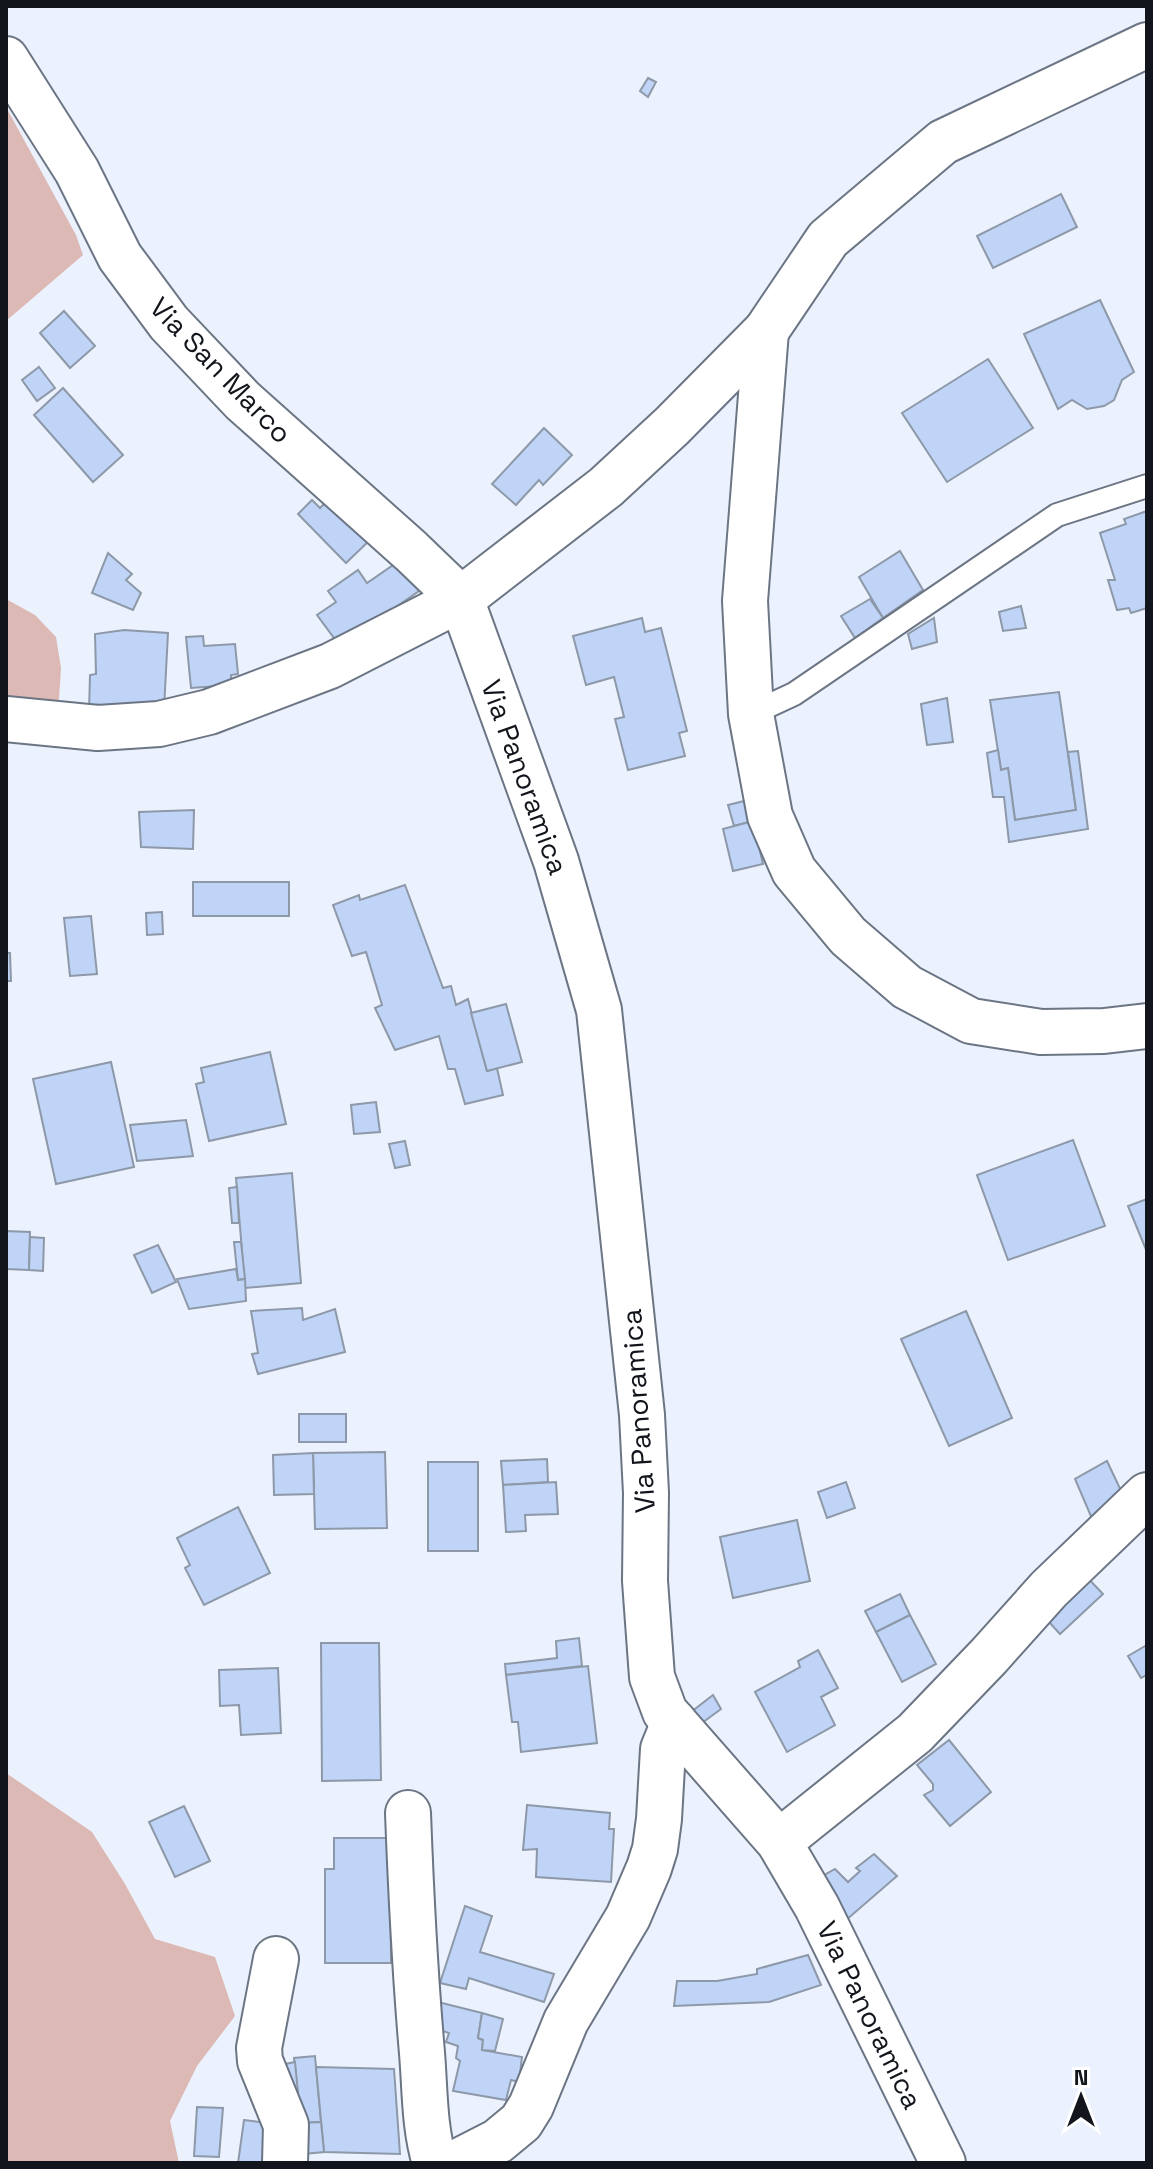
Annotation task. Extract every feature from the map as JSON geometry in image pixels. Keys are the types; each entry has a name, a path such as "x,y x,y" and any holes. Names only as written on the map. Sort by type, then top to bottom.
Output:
{"street":[{"path":"6,719 98,728 159,724 209,712 330,666 461,599 606,487 672,426 766,331 828,239 943,142 1147,45"},
{"name":"Via San Marco","path":"6,59 77,171 120,257 169,323 243,401 461,599"},
{"path":"766,331 745,601 751,714 770,816 794,871 848,936 907,987 971,1021 1041,1032 1104,1031 1147,1026"},
{"name":"Via Panoramica","path":"461,599 556,861 599,1010 642,1415 646,1493 645,1581 652,1677 665,1712 779,1842 817,1907 943,2163"},
{"path":"779,1842 915,1733 1049,1589 1147,1495"},
{"path":"455,2163 498,2141 521,2122 531,2106 566,2021 628,1917 655,1849 663,1749 674,1722"},
{"path":"408,1813 416,1986 427,2119 435,2163"},
{"path":"276,1959 259,2048 260,2061 286,2125 285,2163"}],"lane":[{"path":"751,714 794,694 1057,515 1147,486"}],"shaded area":[{"path":"6,107 76,235 83,255 6,321"},
{"path":"6,599 35,615 56,637 61,668 59,699 50,711 6,708"},
{"path":"6,1773 92,1832 155,1939 215,1957 235,2016 197,2066 170,2121 179,2163 6,2163"}],"building":[{"path":"648,78 656,82 648,97 640,91"},
{"path":"1061,194 1077,227 993,268 977,236"},
{"path":"1100,300 1134,372 1122,380 1114,400 1104,406 1087,409 1072,400 1058,409 1024,334"},
{"path":"64,311 95,346 70,368 40,333"},
{"path":"988,359 1033,428 947,482 902,413"},
{"path":"39,367 55,388 37,401 22,380"},
{"path":"63,388 123,455 93,482 34,415"},
{"path":"544,428 572,455 543,485 539,480 516,505 492,484"},
{"path":"332,496 373,537 346,563 298,514 312,500 320,508"},
{"path":"1147,511 1147,608 1131,613 1129,608 1117,610 1108,580 1115,580 1100,533 1126,524 1124,519"},
{"path":"900,551 923,590 883,618 859,577"},
{"path":"108,553 132,574 126,580 141,593 133,610 92,593"},
{"path":"399,561 419,591 340,646 317,615 336,602 328,591 358,570 367,583"},
{"path":"870,599 883,618 855,638 841,616"},
{"path":"1021,606 1026,628 1003,631 999,612"},
{"path":"642,618 645,632 661,628 687,731 679,733 685,756 628,770 615,719 624,717 614,677 586,685 573,636"},
{"path":"934,618 937,642 912,649 908,634"},
{"path":"124,630 168,633 164,709 89,712 90,675 96,674 95,634"},
{"path":"203,636 204,646 235,644 238,674 231,675 232,688 191,688 186,637"},
{"path":"1059,692 1076,810 1015,820 1008,768 1001,770 990,700"},
{"path":"947,698 953,742 927,745 921,704"},
{"path":"998,750 1001,770 1008,768 1015,820 1076,810 1068,752 1078,751 1088,829 1009,842 1004,797 993,797 987,753"},
{"path":"748,800 753,821 734,826 728,805"},
{"path":"194,810 193,849 141,847 139,812"},
{"path":"753,821 763,864 733,871 723,829"},
{"path":"193,882 289,882 289,916 193,916"},
{"path":"405,885 443,988 451,986 456,1005 468,999 487,1071 497,1068 503,1095 465,1104 455,1069 448,1069 439,1036 395,1050 375,1008 382,1005 366,952 352,956 333,905 359,895 360,900"},
{"path":"162,912 163,934 147,935 146,913"},
{"path":"91,916 97,974 70,976 64,918"},
{"path":"6,953 10,953 11,981 6,981"},
{"path":"506,1004 522,1062 487,1071 471,1013"},
{"path":"270,1052 286,1124 209,1141 196,1084 204,1082 201,1068"},
{"path":"111,1062 134,1167 56,1184 33,1079"},
{"path":"376,1102 380,1132 354,1134 351,1105"},
{"path":"186,1120 193,1156 137,1161 130,1125"},
{"path":"1073,1140 1105,1226 1008,1260 977,1175"},
{"path":"405,1141 410,1165 395,1168 389,1144"},
{"path":"292,1173 301,1283 245,1288 236,1178"},
{"path":"237,1187 239,1223 232,1223 229,1188"},
{"path":"1147,1199 1147,1252 1128,1206"},
{"path":"6,1231 30,1232 29,1270 6,1269"},
{"path":"30,1237 44,1238 43,1271 29,1270"},
{"path":"234,1242 241,1242 245,1279 238,1280"},
{"path":"158,1245 176,1282 152,1293 134,1255"},
{"path":"236,1269 238,1280 245,1279 246,1301 189,1309 177,1279"},
{"path":"302,1308 303,1320 335,1309 345,1352 258,1374 252,1354 258,1353 251,1311"},
{"path":"966,1311 1012,1418 949,1446 901,1339"},
{"path":"299,1414 346,1414 346,1442 299,1442"},
{"path":"385,1452 387,1528 315,1529 313,1453"},
{"path":"313,1453 314,1494 274,1495 273,1455"},
{"path":"547,1459 548,1482 503,1485 501,1461"},
{"path":"1107,1461 1124,1497 1096,1528 1075,1479"},
{"path":"428,1462 478,1462 478,1551 428,1551"},
{"path":"556,1482 558,1514 525,1515 526,1531 506,1532 503,1485"},
{"path":"846,1482 855,1508 827,1518 818,1492"},
{"path":"238,1507 270,1573 204,1605 185,1568 190,1565 177,1538"},
{"path":"797,1520 810,1581 733,1598 720,1537"},
{"path":"1083,1573 1103,1594 1060,1634 1039,1611"},
{"path":"900,1594 910,1615 876,1632 865,1611"},
{"path":"910,1615 936,1664 902,1682 876,1632"},
{"path":"579,1638 582,1666 506,1675 505,1664 557,1658 556,1641"},
{"path":"321,1643 379,1643 381,1780 322,1781"},
{"path":"1147,1645 1147,1675 1141,1678 1128,1656"},
{"path":"818,1650 838,1688 821,1697 835,1725 787,1752 755,1692 800,1667 798,1661"},
{"path":"588,1666 597,1743 521,1752 518,1722 512,1722 506,1675"},
{"path":"278,1668 281,1733 241,1735 239,1705 220,1706 219,1670"},
{"path":"713,1695 721,1709 702,1723 691,1712"},
{"path":"949,1740 991,1792 950,1826 924,1795 933,1790 933,1784 917,1765"},
{"path":"527,1805 610,1813 609,1829 614,1829 611,1882 536,1877 537,1849 523,1850"},
{"path":"184,1806 210,1861 175,1877 149,1822"},
{"path":"334,1838 390,1838 391,1963 325,1963 325,1869 334,1869"},
{"path":"874,1854 897,1876 845,1921 821,1877 835,1869 848,1882 860,1871 856,1868"},
{"path":"465,1906 492,1916 480,1952 554,1974 544,2002 469,1978 466,1989 440,1983"},
{"path":"808,1955 821,1985 769,2002 674,2006 677,1981 717,1981 757,1974 757,1969"},
{"path":"430,2000 482,2013 478,2038 483,2040 482,2050 522,2057 519,2082 511,2080 506,2100 453,2091 460,2061 456,2058 458,2046 446,2042 449,2033 432,2027"},
{"path":"482,2013 503,2019 495,2051 482,2050 483,2040 478,2038"},
{"path":"315,2056 321,2122 301,2123 294,2058"},
{"path":"295,2062 298,2093 289,2094 285,2064"},
{"path":"316,2067 394,2069 400,2154 324,2152"},
{"path":"197,2107 223,2108 219,2157 194,2156"},
{"path":"244,2120 276,2124 271,2163 238,2163"},
{"path":"321,2122 324,2152 304,2154 301,2123"}]}
